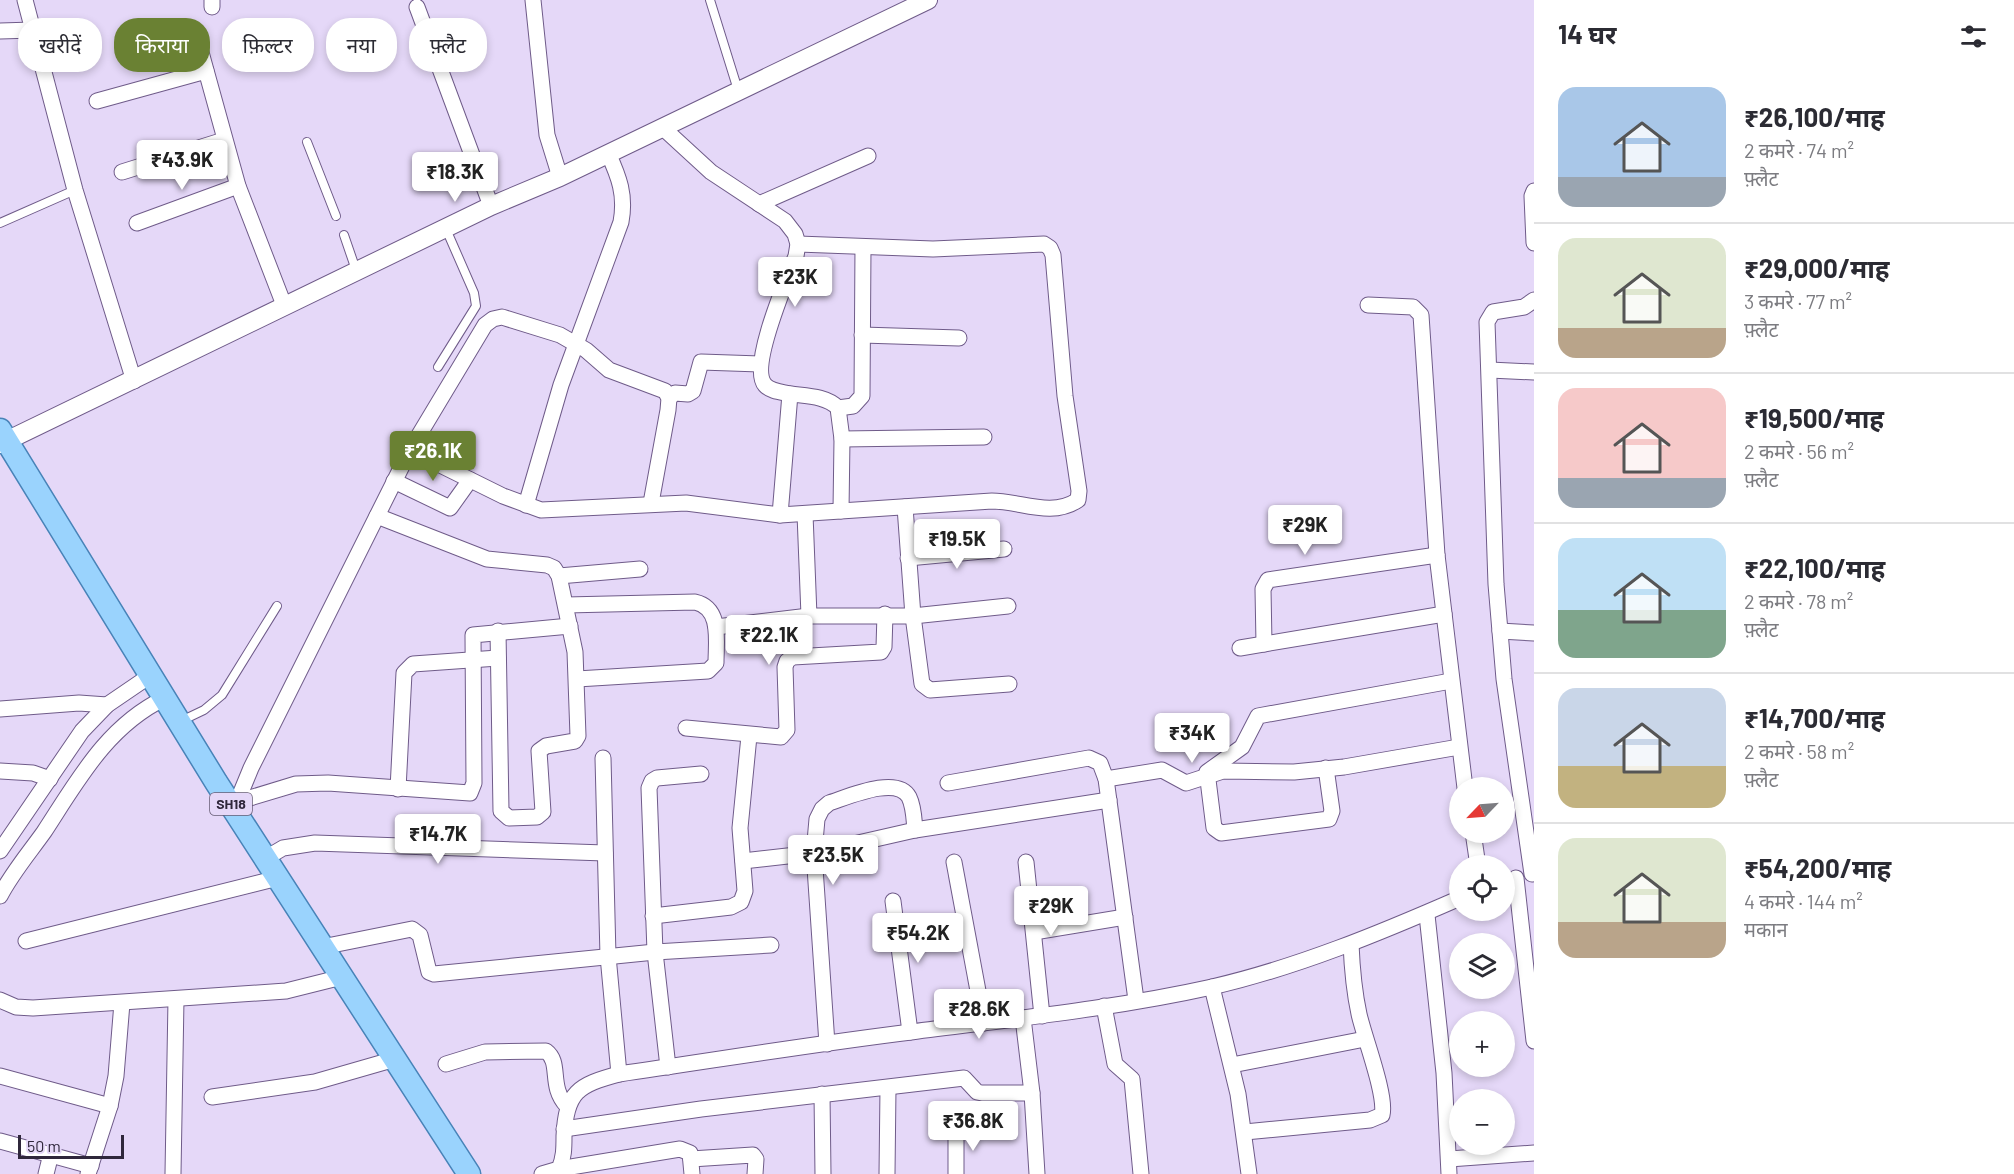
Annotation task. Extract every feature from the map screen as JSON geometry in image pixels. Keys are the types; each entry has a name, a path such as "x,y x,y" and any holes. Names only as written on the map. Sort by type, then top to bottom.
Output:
{"main road":[{"name":"SH18","path":"2,438 179,722 234,803 278,878 468,1174"}],"street":[{"path":"25,0 30,18"},
{"path":"533,0 547,135 560,177"},
{"path":"2,438 134,381 356,270 491,206 560,177 928,0"},
{"path":"417,7 491,206"},
{"path":"0,32 18,31"},
{"path":"44,72 75,190 134,381"},
{"path":"98,101 202,72"},
{"path":"206,72 238,186 284,305"},
{"path":"662,127 711,172 785,221 795,234 798,244 760,364 760,376 765,385 774,391 828,400 838,408 842,439 841,511"},
{"path":"122,172 224,140"},
{"path":"526,505 575,342 621,222 625,203 623,188 608,153"},
{"path":"759,204 868,156"},
{"path":"137,223 238,186"},
{"path":"1534,190 1532,196 1534,243"},
{"path":"410,450 470,480 541,510 686,503 780,516 992,501 1008,501 1034,509 1072,504 1078,500 1079,491 1065,396 1053,255 1050,248 1044,244 933,249 798,244"},
{"path":"838,408 853,406 862,396 863,247"},
{"path":"1515,879 1533,874 1504,680 1496,584 1487,322 1489,315 1493,312 1524,307 1534,300"},
{"path":"1368,305 1413,307 1421,315 1437,555 1463,777"},
{"path":"234,803 286,703 410,450 485,325 493,319 502,317 575,342 609,370 665,391 669,398 651,503"},
{"path":"862,335 959,338"},
{"path":"669,398 675,393 688,394 693,391 701,362 760,364"},
{"path":"1490,369 1534,372"},
{"path":"780,516 790,394"},
{"path":"842,439 984,437"},
{"path":"394,481 450,508 470,480"},
{"path":"905,507 913,616 922,684 926,688 1009,684"},
{"path":"806,514 809,616"},
{"path":"377,516 487,559 547,565 554,568 559,576 570,626 577,679 578,736 575,741 546,746 539,751 542,814 509,818 501,811 498,631"},
{"path":"908,558 1004,549"},
{"path":"1264,644 1263,589 1268,580 1437,555"},
{"path":"559,576 640,569"},
{"path":"566,605 695,602 706,604 712,612 716,627 716,663 708,671 577,679"},
{"path":"716,627 809,616 913,616 1008,606"},
{"path":"1240,648 1444,614"},
{"path":"686,729 777,738 785,735 787,661 793,657 881,652 884,647 885,615"},
{"path":"234,803 296,784 328,783 464,795 473,790 473,635 570,626"},
{"path":"1500,631 1534,633"},
{"path":"398,789 404,672 407,667 498,658"},
{"path":"0,851 82,731 107,705 151,675"},
{"path":"1326,768 1332,812 1329,819 1221,833 1214,828 1207,772 1242,747 1258,716 1264,713 1451,681"},
{"path":"0,896 102,747 123,724 145,708 165,698"},
{"path":"0,709 79,703 107,705"},
{"path":"653,916 731,907 741,902 745,891 741,828 742,787 749,736"},
{"path":"1106,779 1152,770 1169,773 1186,783 1223,771 1265,773 1326,768 1459,747"},
{"path":"603,758 608,956 619,1074"},
{"path":"948,783 1089,758 1100,763 1106,779 1136,1000"},
{"path":"0,771 33,773 50,779"},
{"path":"668,1067 654,952 649,788 652,781 657,778 701,774"},
{"path":"827,1044 814,853 817,819 822,809 830,803 869,791 889,787 900,788 909,796 915,830"},
{"path":"743,861 814,853 915,830 1109,800"},
{"path":"0,827 17,827"},
{"path":"266,858 283,848 315,843 605,853"},
{"path":"954,862 984,1023"},
{"path":"1026,862 1042,1016"},
{"path":"26,941 278,878"},
{"path":"892,901 910,1032"},
{"path":"559,1169 563,1159 567,1106 573,1094 586,1083 619,1074 910,1032 1042,1016 1212,987 1351,944 1427,915 1449,904"},
{"path":"1515,914 1534,1041"},
{"path":"1427,915 1444,1073 1449,1167 1534,1153"},
{"path":"1034,932 1125,917"},
{"path":"322,947 412,929 420,935 426,967 434,974 654,952 771,945"},
{"path":"1245,1132 1377,1119 1384,1109 1365,1039 1353,977 1351,944"},
{"path":"0,1000 16,1007 33,1008 122,1003 286,991 342,977"},
{"path":"1212,987 1232,1065 1245,1132 1249,1174"},
{"path":"173,1174 177,999"},
{"path":"0,1141 51,1154 90,1170 110,1106 119,1057 122,1003"},
{"path":"1104,1006 1115,1064 1132,1079 1141,1174"},
{"path":"1023,1018 1032,1093 1037,1174"},
{"path":"1232,1065 1365,1039"},
{"path":"446,1064 485,1052 546,1051 554,1062 555,1086 559,1097 567,1106"},
{"path":"212,1097 315,1082 395,1059"},
{"path":"0,1076 110,1106"},
{"path":"564,1129 822,1094 964,1078 977,1092 1032,1093"},
{"path":"887,1174 888,1088"},
{"path":"822,1094 823,1174"},
{"path":"956,1129 956,1174"},
{"path":"542,1174 559,1169 680,1149 686,1150 692,1166 753,1155 756,1159 756,1174"},
{"path":"46,1174 51,1154"}],"lane":[{"path":"710,0 738,90"},
{"path":"307,142 336,216"},
{"path":"0,223 75,190"},
{"path":"438,367 476,306 474,293 446,228"},
{"path":"344,235 356,270"},
{"path":"179,722 204,710 222,695 277,606"}]}
